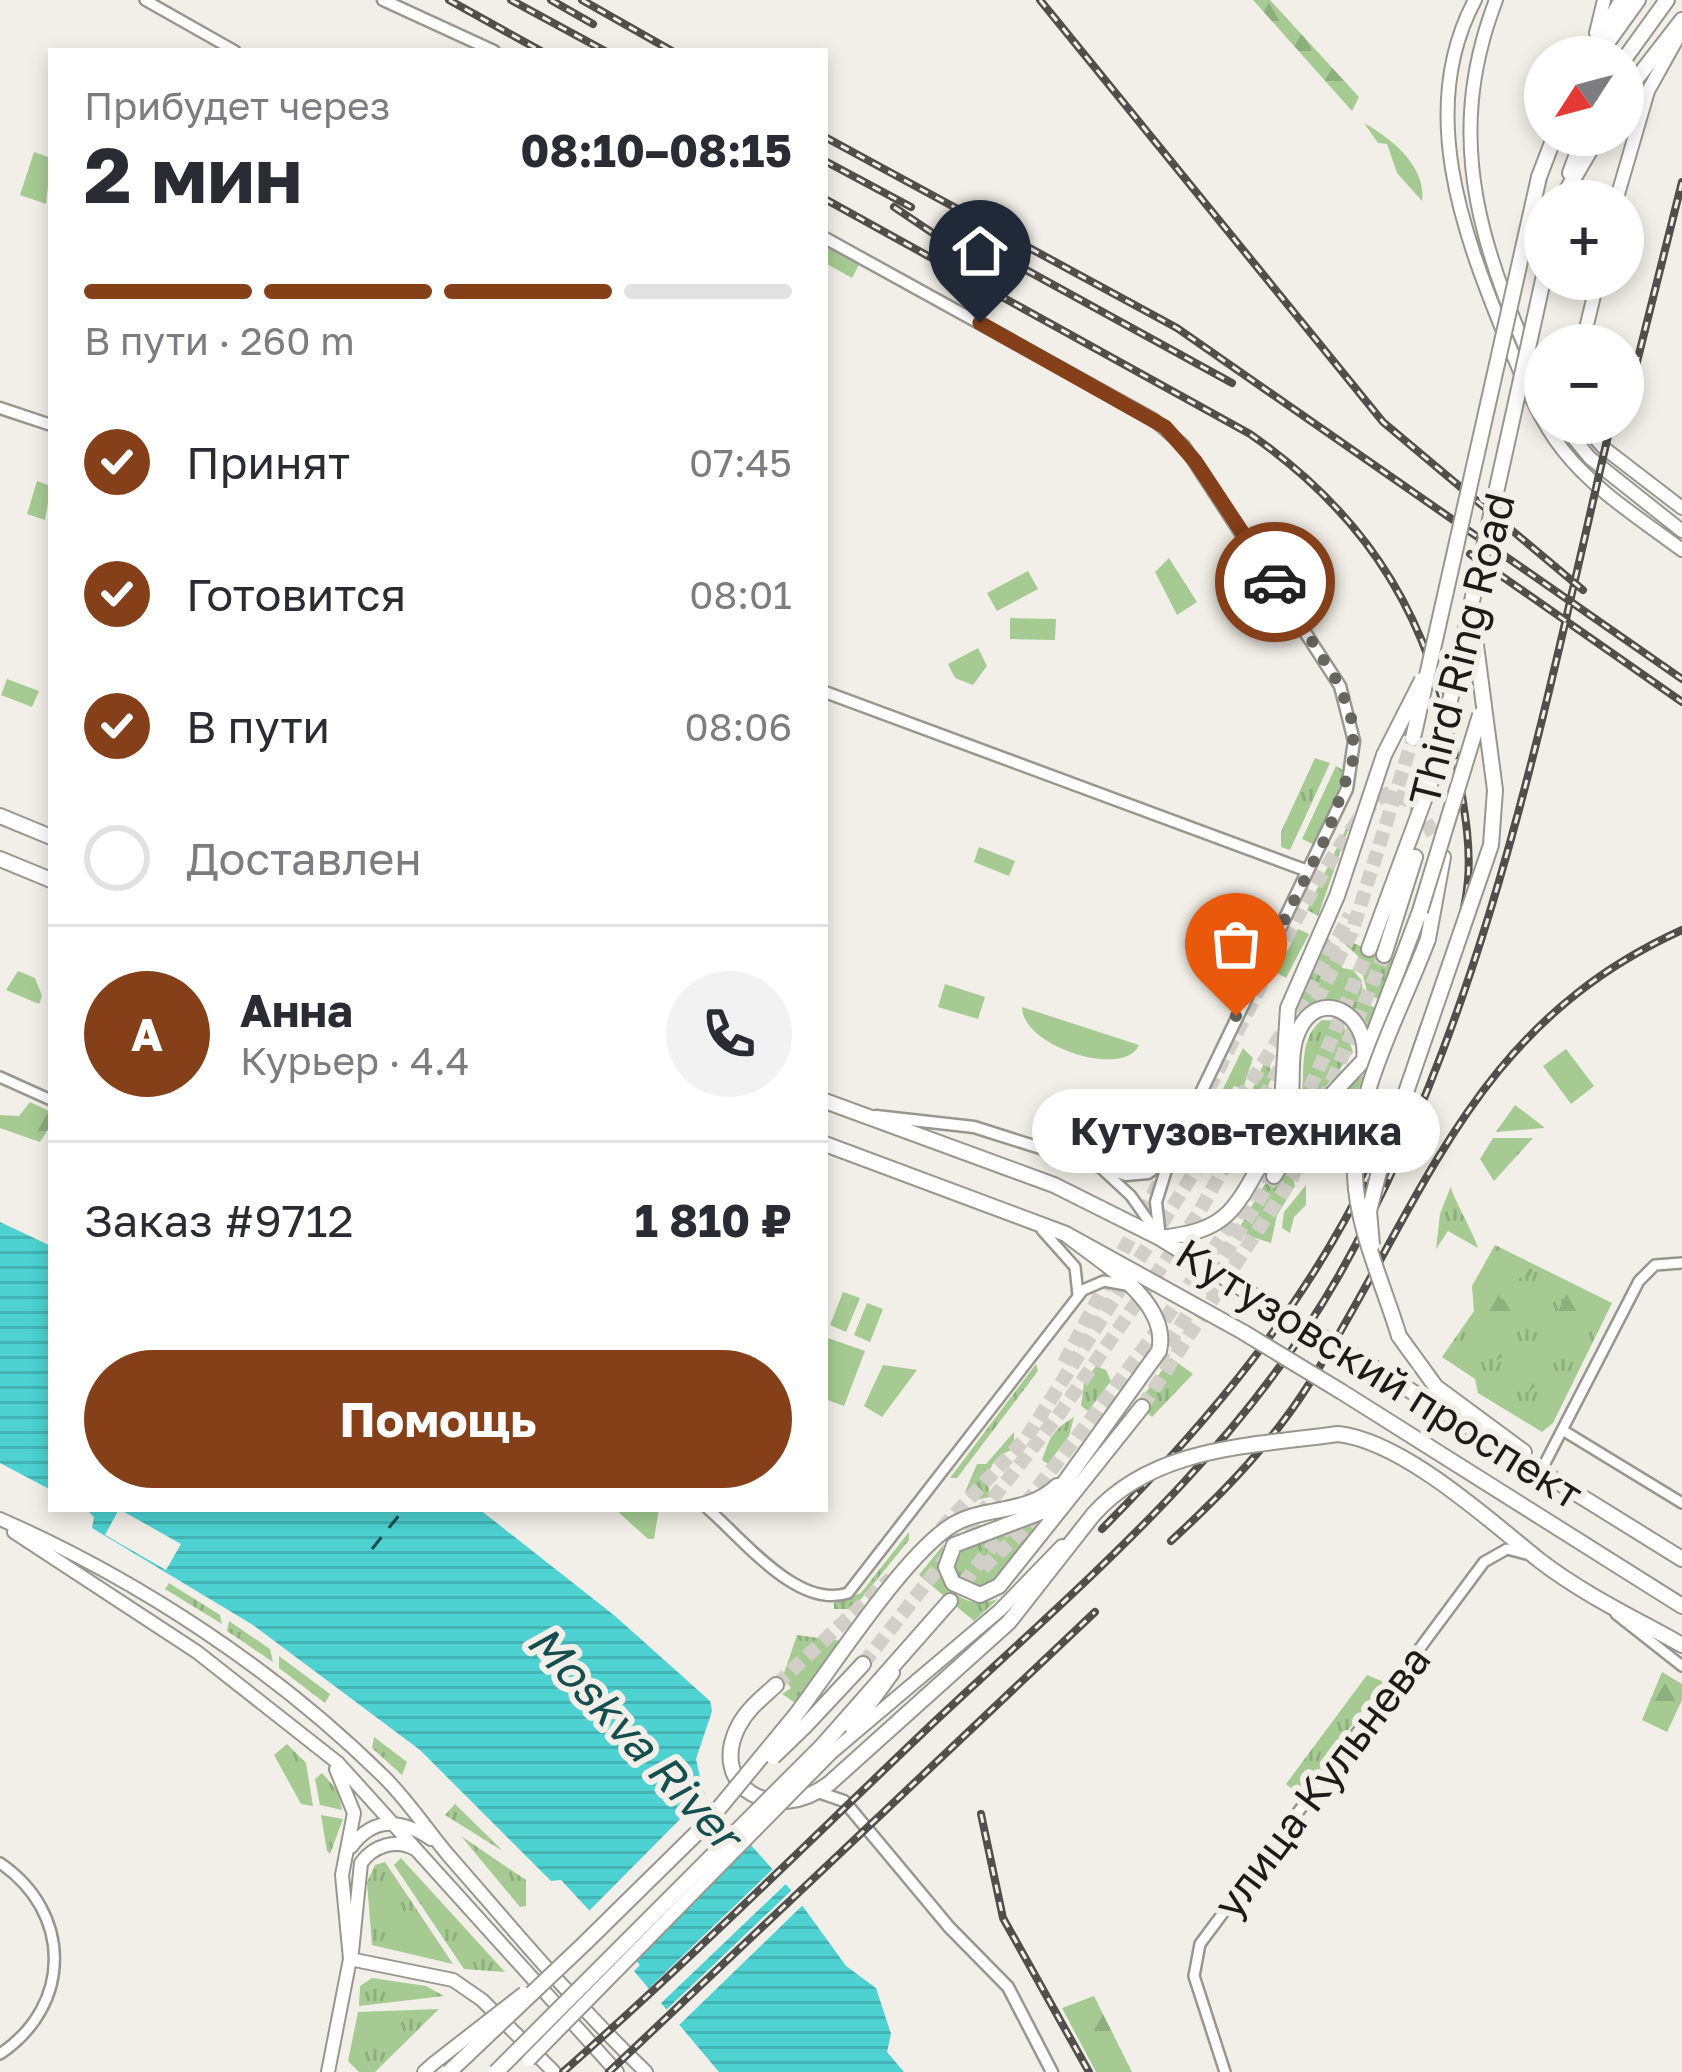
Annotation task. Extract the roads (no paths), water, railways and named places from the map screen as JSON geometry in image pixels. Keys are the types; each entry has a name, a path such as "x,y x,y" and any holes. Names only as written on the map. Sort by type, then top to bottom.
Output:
{"main road":[{"path":"1475,0 1446,106 1450,159 1474,259 1526,387 1564,451 1682,550"},
{"path":"1496,0 1472,83 1470,177 1486,247 1524,340"},
{"path":"1593,36 1604,0"},
{"path":"1600,36 1622,0"},
{"path":"1612,36 1638,0"},
{"path":"1641,36 1667,0"},
{"path":"1644,69 1682,20"},
{"path":"1622,180 1648,92 1682,29"},
{"name":"Third Ring Road","path":"1413,738 1547,156"},
{"name":"Third Ring Road","path":"1376,952 1434,773 1539,300"},
{"path":"1578,444 1682,531"},
{"path":"1600,444 1682,508"},
{"path":"1372,1245 1370,1211 1380,1168 1491,845 1495,790 1472,615"},
{"path":"1258,1168 1282,1103 1288,1008 1337,896 1384,755 1433,660"},
{"path":"1274,1177 1305,1123 1364,1060 1420,911 1474,742 1482,695"},
{"path":"0,816 48,835"},
{"path":"1443,857 1428,939 1358,1135 1358,1202 1399,1336 1436,1387 1600,1509 1682,1559"},
{"path":"0,859 48,879"},
{"path":"1160,1238 1200,1231 1225,1219 1291,1104 1297,1034 1309,1017 1331,1008 1350,1014 1365,1035 1364,1060"},
{"name":"Кутузовский проспект","path":"828,1102 1054,1185 1160,1238 1600,1509"},
{"path":"828,1145 1066,1234 1158,1319 1160,1351 1044,1511 954,1545 946,1567 952,1583 980,1595 999,1586 1142,1407"},
{"name":"Кутузовский проспект","path":"1066,1234 1243,1332 1682,1606"},
{"path":"776,1685 737,1729 731,1755 745,1786 768,1803 794,1802 818,1792 1025,1594 1093,1516 1133,1481 1171,1462 1338,1434 1384,1450 1475,1505 1542,1562 1682,1645"},
{"path":"800,1721 852,1637 946,1531 965,1520 1030,1505 1078,1466"},
{"path":"0,1521 197,1652 314,1743 393,1822 617,2072"},
{"path":"0,1521 71,1553 284,1690 386,1778 642,2072"},
{"path":"496,2072 827,1749 1025,1594"},
{"path":"525,2066 827,1749 950,1601"},
{"path":"449,2072 706,1824 800,1721 863,1664"},
{"path":"314,1743 342,1778 352,1802 344,1864 350,1959"},
{"path":"344,1864 352,1844 368,1828 393,1822 413,1827 445,1850"},
{"path":"331,2071 359,1923 358,1869 364,1857 396,1844 418,1852"},
{"path":"424,2072 585,1942"},
{"path":"350,1959 453,1980 482,2000 554,2072"}],"street":[{"path":"145,0 230,48"},
{"path":"383,0 487,48"},
{"path":"828,240 1153,419 1184,446 1330,667 1348,707 1352,769 1327,835 1170,1157 1156,1202 1160,1238"},
{"path":"0,408 48,424"},
{"path":"828,693 1306,870"},
{"path":"0,1077 48,1099"},
{"path":"868,1115 974,1127 1138,1175 1156,1170 1170,1157"},
{"path":"1098,1167 1131,1196 1160,1238"},
{"path":"1031,1220 1075,1267 1078,1295"},
{"path":"1543,1466 1628,1300 1655,1265 1682,1263"},
{"path":"712,1512 809,1592 835,1597 856,1587 1078,1295 1104,1281 1126,1285"},
{"path":"1564,1431 1682,1503"},
{"name":"улица Кульнева","path":"1225,2072 1193,1964 1200,1944 1484,1562 1508,1549 1542,1562"},
{"path":"1603,1602 1682,1666"},
{"path":"818,1792 844,1801 949,1928 1008,1988 1052,2072"},
{"path":"0,1863 41,1906 56,1945 57,1966 40,2015 0,2054"}],"water":[{"path":"0,1222 48,1245 48,1488 0,1463"},
{"name":"Moskva River","path":"89,1512 483,1512 615,1616 710,1701 712,1711 696,1759 703,1791 791,1890 846,1966 876,1988 891,2034 887,2052 904,2072 719,2072 634,1971 640,1965 561,1880 551,1881 420,1750 253,1625 92,1528 94,1517"}],"tunnel":[{"path":"1307,1019 1352,932 1413,738"},
{"path":"1199,1108 1317,882 1370,806 1390,793 1414,803 1441,846"},
{"path":"941,1529 1027,1437 1311,987 1350,915"},
{"path":"1025,1504 1167,1316 1265,1169 1315,1077 1369,949"},
{"path":"1142,1407 1292,1178 1384,955"},
{"path":"863,1664 1060,1413 1198,1214 1285,1059"},
{"path":"1157,1363 1274,1176"},
{"path":"1064,1363 1160,1181"},
{"path":"983,1568 1046,1509"},
{"path":"963,1584 1011,1522"},
{"path":"776,1685 891,1578"}],"railway":[{"path":"449,0 536,48"},
{"path":"511,0 599,48"},
{"path":"551,0 593,24"},
{"path":"582,0 667,48"},
{"path":"1040,0 1383,422 1583,590"},
{"path":"828,139 1177,328 1682,679"},
{"path":"828,163 911,207"},
{"path":"1644,334 1682,182"},
{"path":"828,201 1250,434 1293,467 1331,502 1391,579 1433,669 1447,718 1466,826 1466,899 1451,955 1381,1149 1347,1216 1287,1313 1218,1403 1102,1529"},
{"path":"894,207 983,267"},
{"path":"948,227 1232,383"},
{"path":"563,2072 1152,1516 1252,1403 1297,1342 1338,1277 1390,1177 1472,968 1534,752 1606,444"},
{"path":"1470,554 1682,702"},
{"path":"1171,1541 1245,1467 1295,1406 1421,1186 1501,1068 1550,1016 1610,970 1682,930"},
{"path":"609,2072 1095,1612"},
{"path":"981,1814 1003,1918 1089,2072"}],"place":[{"name":"Кутузов-техника","path":"1236,1016"}]}
